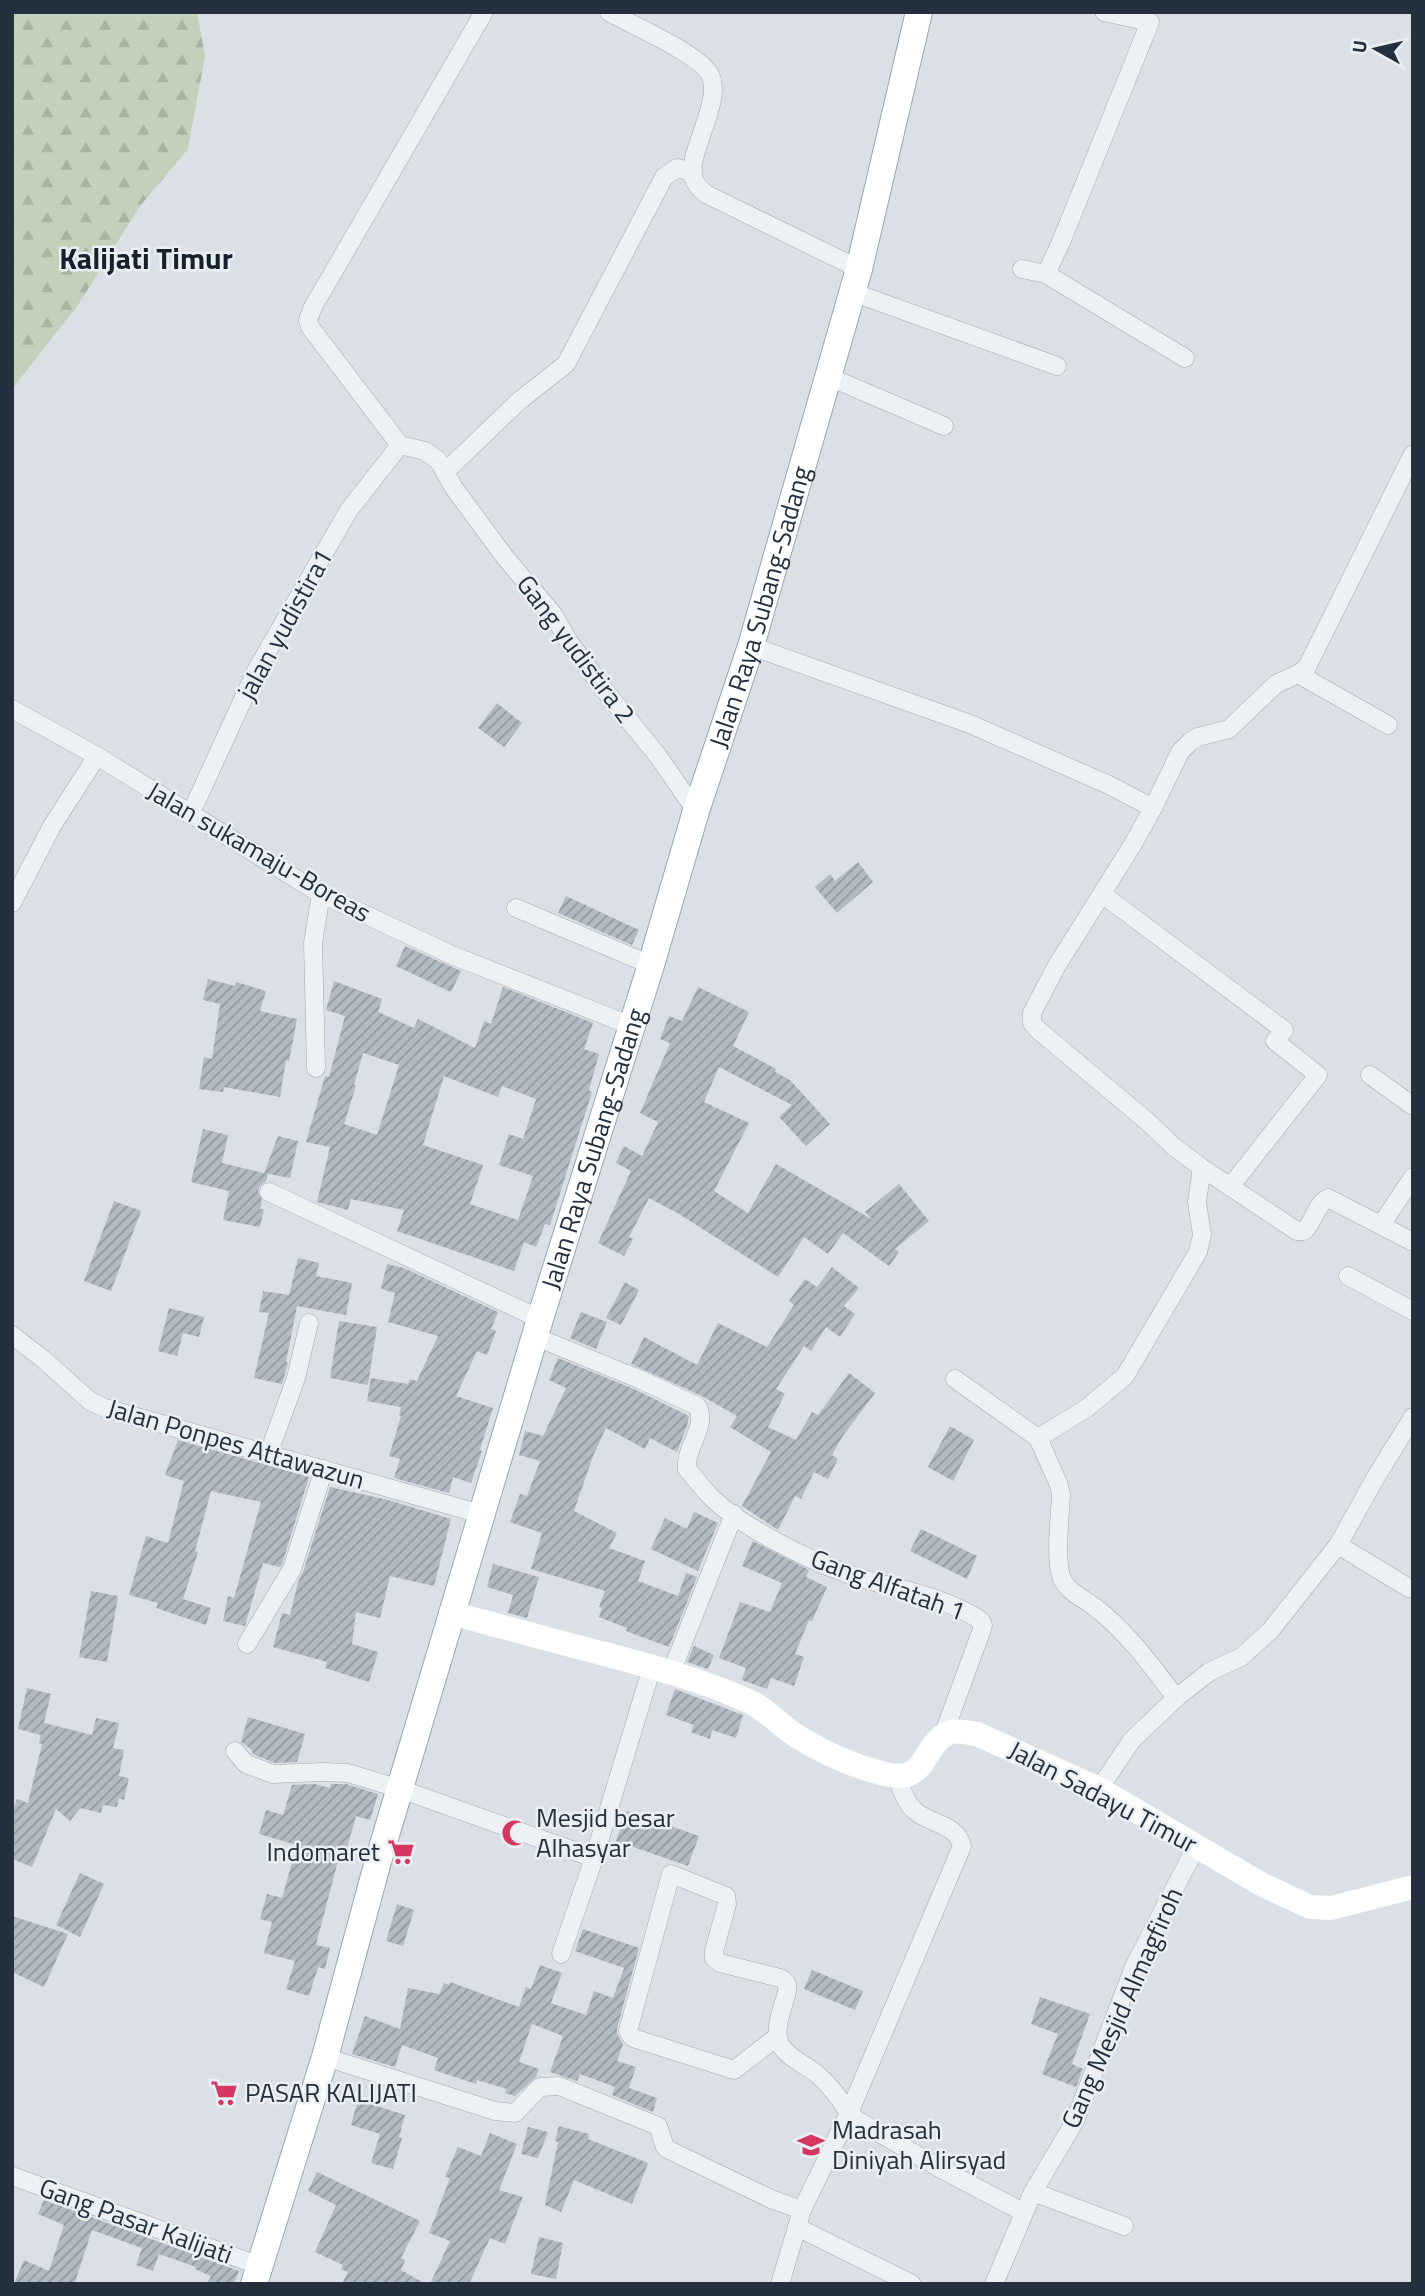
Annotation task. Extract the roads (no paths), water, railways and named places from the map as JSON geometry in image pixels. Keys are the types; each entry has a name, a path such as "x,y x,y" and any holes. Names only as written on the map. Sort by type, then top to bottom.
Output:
{"main road":[{"name":"Jalan Raya Subang-Sadang","path":"257,2275 325,2057 481,1514 696,811 751,646 855,281 919,12"}],"street":[{"path":"400,445 312,332 309,320 313,307 484,12"},
{"path":"609,12 696,60 709,72 714,93 693,172 698,187 706,194 855,281 1057,366"},
{"path":"1046,274 1152,17 1104,12"},
{"path":"445,472 519,401 566,364 664,177 677,168 693,172"},
{"path":"1022,270 1046,274 1185,358"},
{"path":"827,376 944,426"},
{"name":"Gang yudistira 2","path":"400,445 432,455 504,556 553,614 569,642 658,756 696,811"},
{"name":"jalan yudistira1","path":"190,815 257,669 349,510 400,445"},
{"path":"1413,454 1307,667 1276,684 1229,729 1198,737 1180,752 1153,808 1056,967 1032,1013 1032,1023 1037,1029 1173,1146 1297,1231 1304,1231 1310,1226 1323,1200 1328,1198 1413,1242"},
{"path":"751,646 970,723 1109,785 1153,808"},
{"path":"1298,674 1388,725"},
{"name":"Jalan sukamaju-Boreas","path":"12,709 97,756 321,894 454,956 632,1026"},
{"path":"12,903 52,826 97,756"},
{"path":"316,1068 313,943 321,894"},
{"path":"1102,894 1284,1030 1275,1041 1318,1075 1230,1187"},
{"path":"516,908 651,965"},
{"path":"1370,1075 1413,1106"},
{"path":"1038,1438 1087,1408 1125,1376 1198,1252 1202,1235 1197,1202 1202,1168"},
{"path":"1381,1225 1413,1177"},
{"path":"269,1192 538,1328"},
{"path":"1348,1276 1413,1311"},
{"path":"268,1455 296,1378 309,1323"},
{"name":"Gang Alfatah 1","path":"538,1328 696,1406 701,1418 688,1456 687,1469 712,1498 734,1514 790,1547 847,1573 933,1598 981,1620 983,1626 942,1738"},
{"name":"Jalan Ponpes Attawazun","path":"12,1335 90,1401 105,1408 481,1514"},
{"path":"955,1379 1038,1438 1061,1494 1059,1566 1063,1582 1101,1612 1153,1668 1176,1698"},
{"path":"1099,1789 1132,1740 1176,1698 1209,1672 1241,1657 1270,1631 1338,1545 1413,1417"},
{"path":"247,1644 292,1569 324,1469"},
{"path":"561,1954 662,1670 734,1514"},
{"path":"1338,1545 1409,1588"},
{"path":"452,1613 662,1670 749,1701 814,1746 842,1759 896,1776 912,1774 942,1738"},
{"name":"Jalan Sadayu Timur","path":"942,1738 951,1732 977,1734 1099,1789 1290,1900 1320,1909 1357,1903 1413,1887"},
{"path":"235,1751 246,1764 273,1774 348,1773 594,1858"},
{"path":"780,2284 799,2219 849,2113 962,1846 956,1832 911,1807 896,1776"},
{"name":"Gang Mesjid Almagfiroh","path":"995,2284 1023,2212 1075,2121 1134,1967 1197,1845"},
{"path":"778,2036 734,2070 633,2038 628,2031 671,1874 724,1895 727,1899 713,1951 716,1961 780,1978 787,1983 778,2036 785,2052 818,2074 857,2120 941,2169 1023,2212"},
{"path":"325,2057 495,2111 515,2113 540,2087 559,2086 657,2126 665,2147 669,2150 771,2199 799,2219 912,2284"},
{"name":"Gang Pasar Kalijati","path":"12,2176 257,2275"},
{"path":"1033,2192 1124,2226"}],"place":[{"name":"Mesjid besar Alhasyar","path":"515,1833"},
{"name":"Indomaret","path":"401,1852"},
{"name":"PASAR KALIJATI","path":"224,2093"},
{"name":"Madrasah Diniyah Alirsyad","path":"811,2145"}],"district":[{"name":"Kalijati Timur","path":"146,259"}]}
